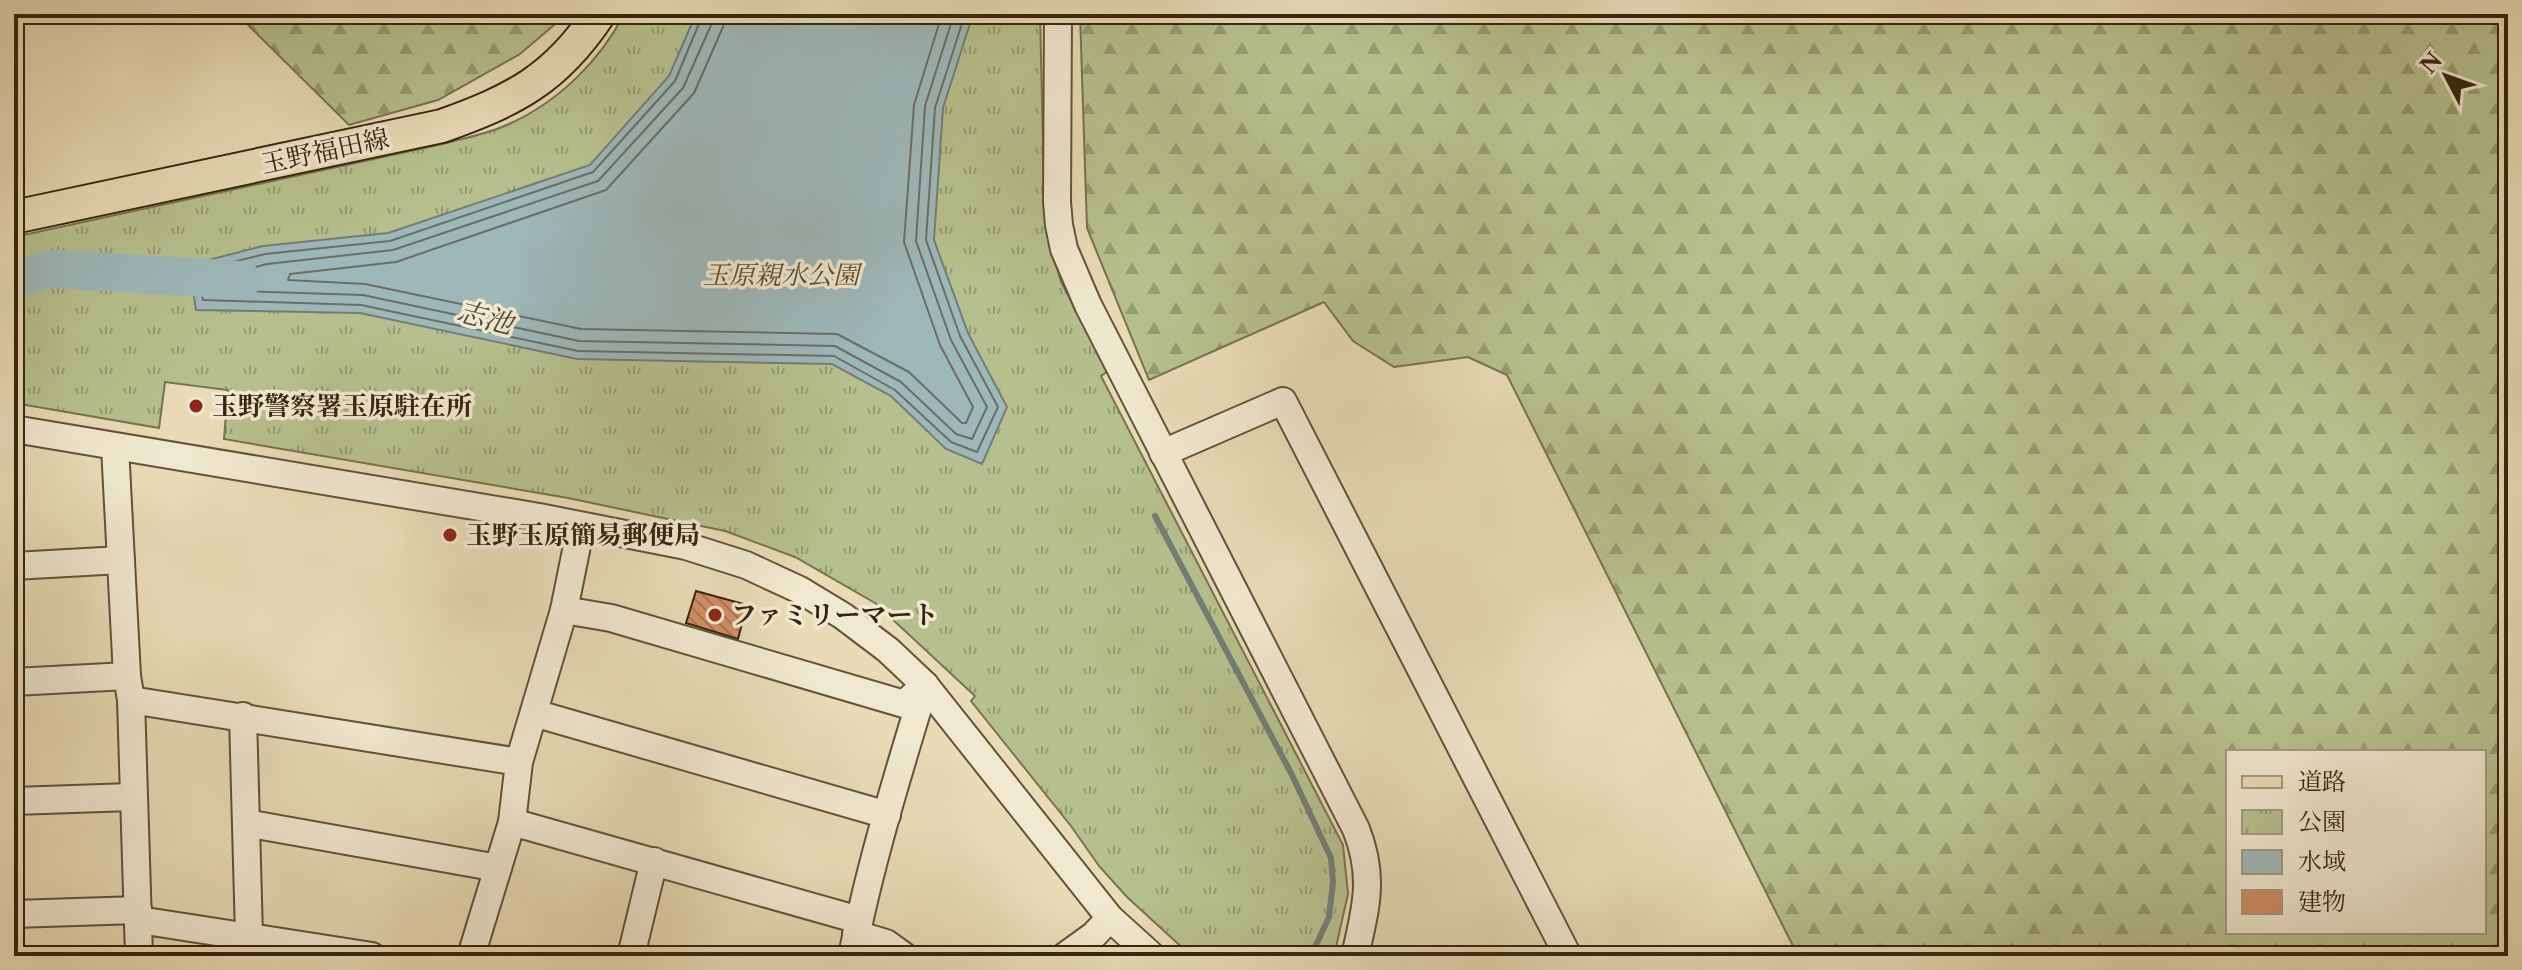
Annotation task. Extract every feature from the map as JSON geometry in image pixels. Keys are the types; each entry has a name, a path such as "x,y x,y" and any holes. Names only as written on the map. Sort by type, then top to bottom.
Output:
{"main road":[{"name":"玉野福田線","path":"14,217 442,126 494,107 530,88 561,62 599,14"}],"street":[{"path":"1058,14 1057,202 1064,249 1083,295 1163,453 1349,811 1367,863 1369,881 1368,902 1355,956"},
{"path":"1163,453 1283,401 1568,956"},
{"path":"14,429 539,517 686,546 746,565 800,590 843,616 888,650 925,685 1110,918 1152,956"},
{"path":"115,447 129,688 139,956"},
{"path":"471,956 512,822 519,762 564,610 581,526"},
{"path":"14,566 121,560"},
{"path":"564,610 611,618 904,704 925,685"},
{"path":"14,682 129,688 243,716 519,762"},
{"path":"853,929 880,813 925,685"},
{"path":"534,713 880,813"},
{"path":"243,716 249,936"},
{"path":"14,801 132,797"},
{"path":"512,822 654,861 853,929 886,943 904,956"},
{"path":"246,823 498,868"},
{"path":"631,956 654,861"},
{"path":"14,914 138,915 372,956"},
{"path":"1065,956 1094,935 1110,918"}],"green space":[{"path":"237,14 567,14 520,54 438,100 349,125"},
{"name":"玉原親水公園","path":"624,14 1040,14 1045,226 1061,282 1108,371 1101,376 1343,845 1348,894 1334,956 1193,956 1187,952 1127,897 1099,866 971,701 975,696 875,603 795,557 725,531 568,498 224,439 228,390 165,382 159,428 14,403 14,237 443,144 493,130 527,115 561,92 603,48"},
{"path":"1080,14 2508,14 2508,956 1798,956 1507,375 1468,357 1394,367 1353,341 1324,302 1149,380 1087,228"}],"water":[{"path":"696,14 973,14 943,108 934,240 968,333 1007,407 982,464 946,449 891,396 832,364 577,359 360,313 196,310 189,265 263,246 388,233 590,165 669,76"}],"building":[{"path":"696,591 747,605 738,639 686,623"}],"waterway":[{"name":"志池","path":"14,278 53,269 242,280"},
{"path":"1155,516 1291,773 1331,858 1333,882 1329,917 1311,956"}],"place":[{"name":"玉野警察署玉原駐在所","path":"196,406"},
{"name":"玉野玉原簡易郵便局","path":"450,535"},
{"name":"ファミリーマート","path":"715,615"}]}
